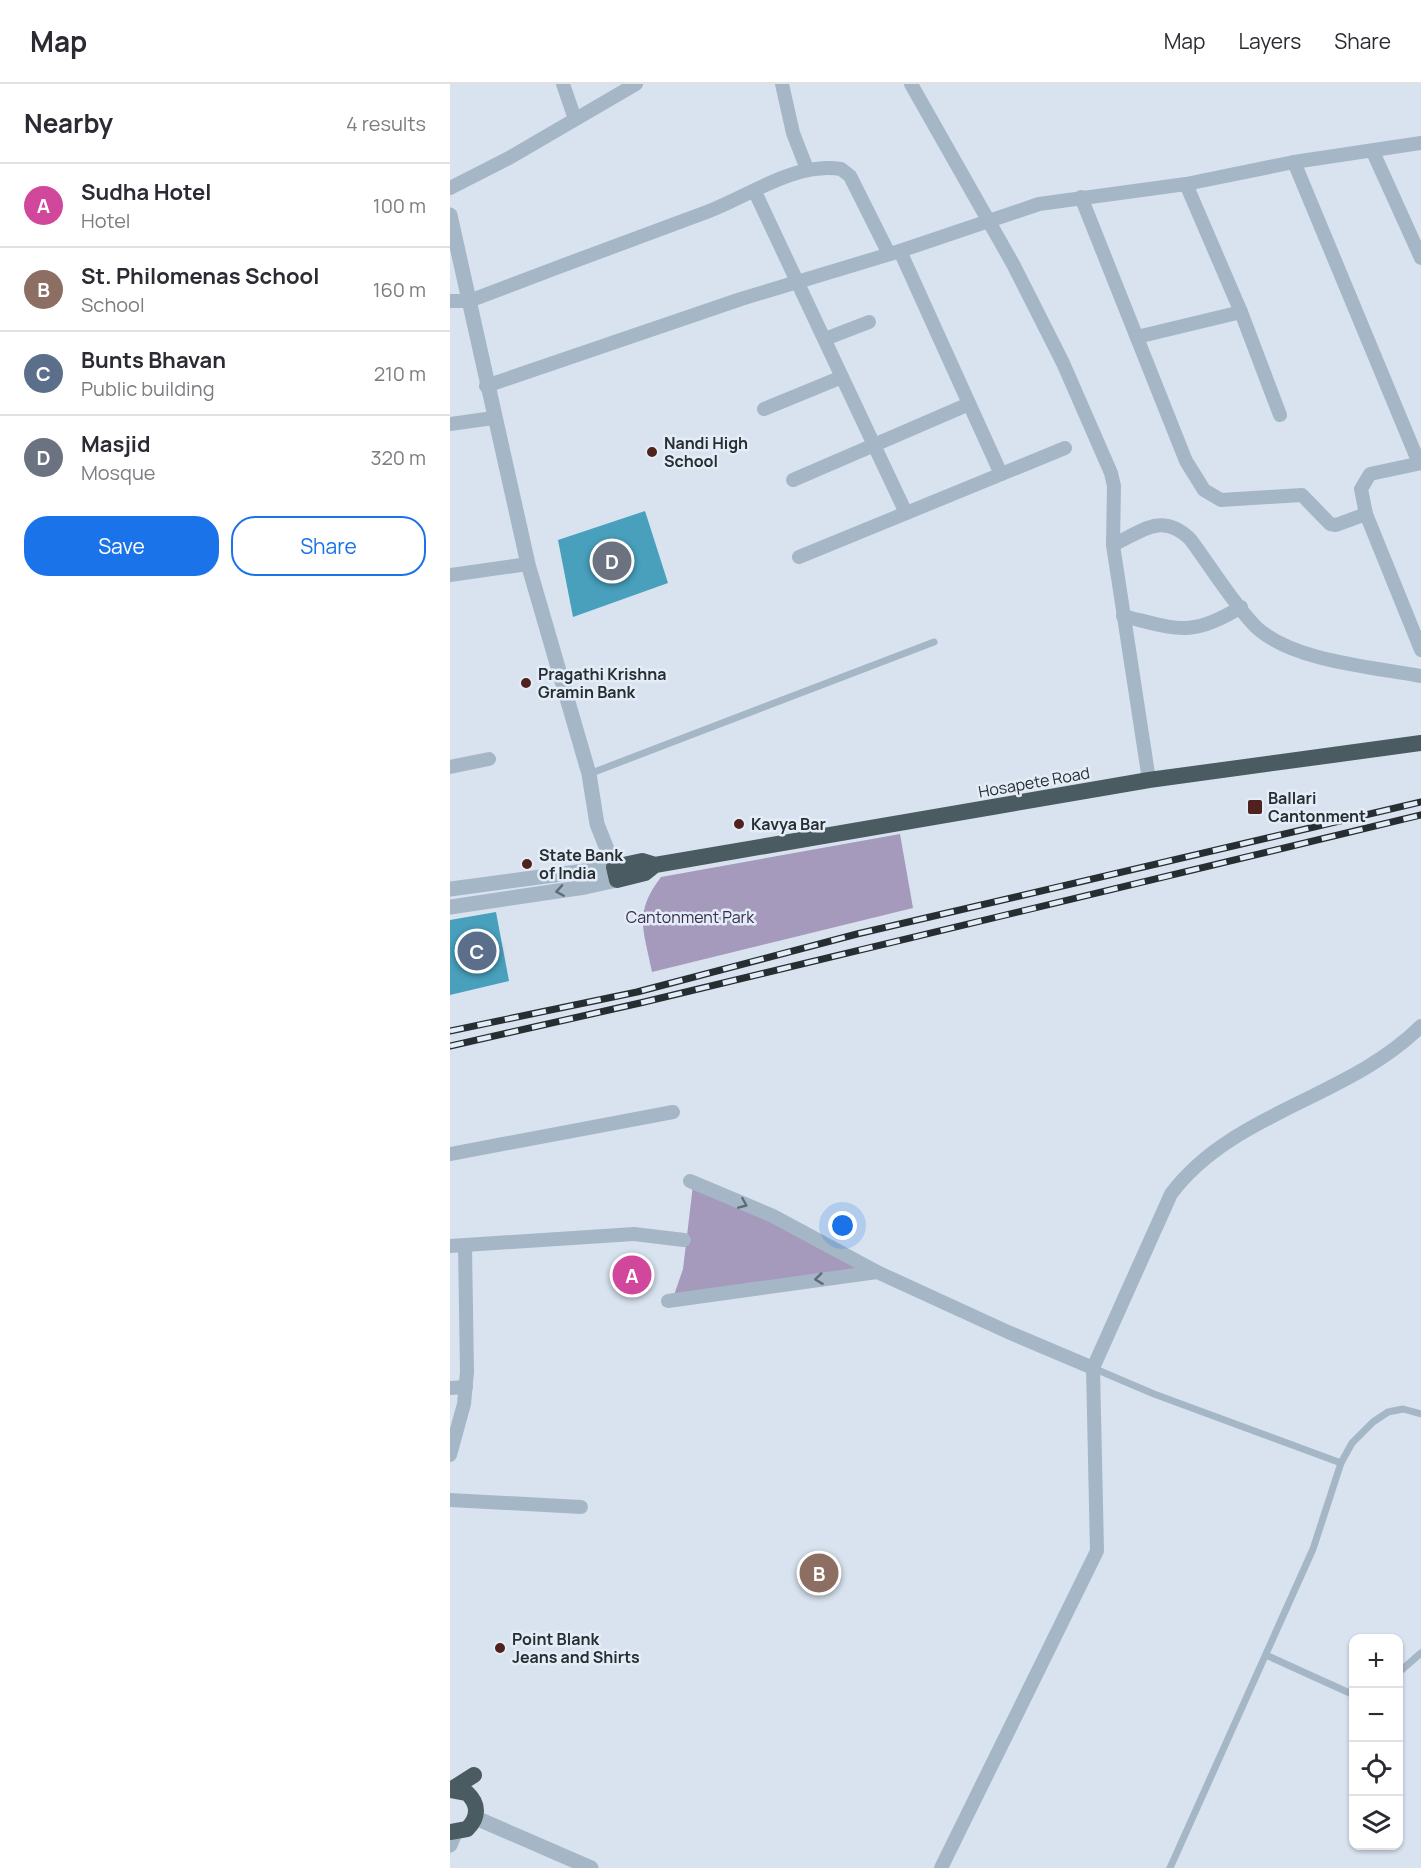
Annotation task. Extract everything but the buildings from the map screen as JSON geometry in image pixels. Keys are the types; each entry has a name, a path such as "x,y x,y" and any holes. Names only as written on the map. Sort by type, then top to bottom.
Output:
{"highway":[{"name":"Hosapete Road","path":"616,874 645,873 655,865 1149,780 1421,743"},
{"path":"451,1790 460,1790 472,1798 476,1804 476,1818 467,1829 452,1837"}],"street":[{"path":"563,84 575,119"},
{"path":"450,188 509,158 636,84"},
{"path":"782,84 793,132 807,169"},
{"path":"911,84 1013,264 1063,363 1111,473 1114,486 1113,545 1149,780"},
{"path":"486,386 797,280 895,253 986,220 1039,204 1186,184 1294,162 1421,143"},
{"path":"1373,152 1421,258"},
{"path":"1294,162 1420,463 1370,474 1361,489 1366,514 1421,650"},
{"path":"450,301 469,301 755,192 807,169 841,169 849,176 895,253 1001,474"},
{"path":"1186,184 1241,312 1280,415"},
{"path":"755,192 906,513"},
{"path":"1081,197 1186,461 1204,490 1212,497 1221,500 1302,495 1330,524 1336,525 1366,514"},
{"path":"450,215 493,418 528,564 590,774 597,824 616,874"},
{"path":"1137,337 1241,312"},
{"path":"825,339 869,322"},
{"path":"764,409 843,377"},
{"path":"793,480 969,404"},
{"path":"450,424 493,418"},
{"path":"799,557 1065,448"},
{"path":"1113,545 1158,524 1168,524 1179,529 1255,626 1291,650 1421,676"},
{"path":"450,575 528,564"},
{"path":"1123,616 1180,630 1196,629 1220,620 1241,607"},
{"path":"450,767 489,759"},
{"path":"450,889 616,874"},
{"path":"450,908 585,887 616,874"},
{"path":"941,1868 1097,1551 1093,1368 1171,1194 1186,1174 1227,1142 1314,1097 1375,1061 1419,1031"},
{"path":"450,1154 673,1112"},
{"path":"690,1180 773,1216 877,1272 1093,1368"},
{"path":"450,1246 634,1234 684,1240"},
{"path":"450,1455 464,1404 466,1387 468,1319 465,1246"},
{"path":"668,1301 877,1272"},
{"path":"450,1388 466,1387"},
{"path":"450,1500 581,1507"},
{"path":"476,1818 532,1840 591,1868"}],"lane":[{"path":"590,774 934,642"},
{"path":"1093,1368 1154,1394 1341,1463"},
{"path":"1170,1868 1313,1549 1341,1463 1352,1443 1373,1422 1388,1412 1402,1409 1421,1414"},
{"path":"1403,1669 1421,1653"},
{"path":"1266,1655 1349,1693"}],"green space":[{"name":"Cantonment Park","path":"900,834 913,908 652,972 644,933 644,912 652,890 661,877"},
{"path":"693,1185 771,1219 864,1269 673,1298 683,1269"}],"railway":[{"path":"450,1031 637,992 857,934 1421,802"},
{"path":"450,1046 640,1003 1421,815"}],"place":[{"name":"Nandi High School","path":"652,452"},
{"name":"Masjid","path":"612,561"},
{"name":"Pragathi Krishna Gramin Bank","path":"526,683"},
{"name":"Ballari Cantonment","path":"1255,807"},
{"name":"Kavya Bar","path":"739,824"},
{"name":"State Bank of India","path":"527,864"},
{"name":"Bunts Bhavan","path":"477,951"},
{"name":"Sudha Hotel","path":"632,1275"},
{"name":"St. Philomenas School","path":"819,1573"},
{"name":"Point Blank Jeans and Shirts","path":"500,1648"}]}
